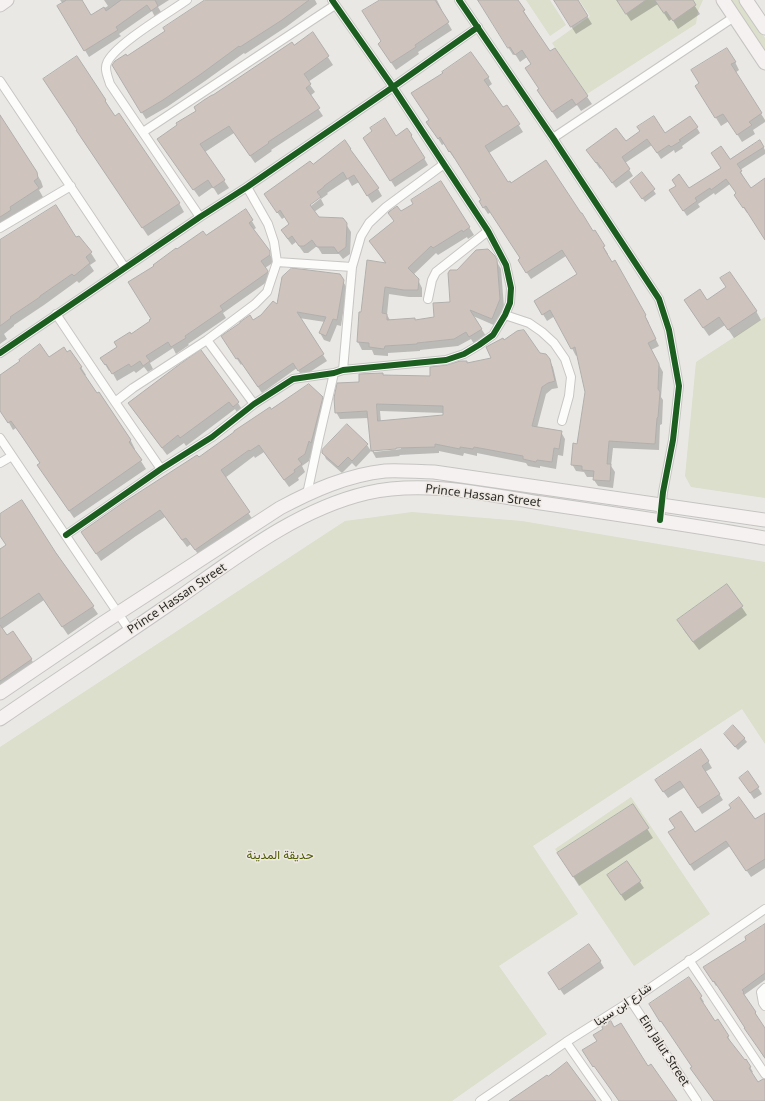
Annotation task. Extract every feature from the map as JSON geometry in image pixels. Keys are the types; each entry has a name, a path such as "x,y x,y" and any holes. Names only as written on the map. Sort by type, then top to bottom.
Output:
{"main road":[{"path":"0,5 7,0"},
{"path":"723,0 765,63"},
{"path":"746,0 765,28"},
{"name":"Prince Hassan Street","path":"0,693 280,508 307,494 352,477 385,471 434,472 765,520"},
{"name":"Prince Hassan Street","path":"0,718 265,538 330,505 366,493 403,488 446,489 660,520 765,538"}],"street":[{"path":"187,0 126,41 107,63 106,72 110,84 200,217"},
{"path":"459,0 553,138 659,299 669,330 679,386 673,440 661,505 660,520"},
{"path":"66,535 161,469 212,437 254,404 293,380 343,370 446,360 464,354 480,345 493,335 505,315 510,303 511,288 506,265 488,231 393,87 334,2 143,132"},
{"path":"553,138 734,17"},
{"path":"0,353 200,217 247,187 478,27"},
{"path":"0,81 125,268"},
{"path":"343,370 352,267 361,236 369,223 386,207 444,164"},
{"path":"0,228 71,186"},
{"path":"115,402 133,388 207,340 255,304 267,292 277,262 274,242 268,224 247,187"},
{"path":"428,299 432,280 436,272 488,231"},
{"path":"277,262 352,267"},
{"path":"56,314 161,469"},
{"path":"505,315 529,323 542,332 554,343 565,359 571,377 569,396 562,421"},
{"path":"207,340 254,404"},
{"path":"307,494 334,373"},
{"path":"0,438 130,631"},
{"path":"0,463 12,456"},
{"name":"شارع ابن سينا","path":"480,1101 566,1042 631,1001 765,909"},
{"path":"689,960 765,1074"},
{"path":"765,988 761,992 765,1006"},
{"name":"Ein Jalut Street","path":"631,1001 697,1101"},
{"path":"566,1042 607,1101"}],"green space":[{"path":"526,0 550,0 566,25 550,36"},
{"path":"579,0 703,0 698,11 696,24 587,94 552,43 590,16"},
{"path":"730,0 740,0 765,38 765,52"},
{"path":"765,317 765,498 691,487 685,476 696,362"},
{"name":"حديقة المدينة","path":"412,512 522,521 765,562 765,744 742,709 533,846 578,914 499,966 547,1034 452,1101 0,1101 0,747 345,521"},
{"path":"631,797 710,914 634,966 555,849"}],"building":[{"path":"67,0 82,0 91,15 104,7 106,11 121,0 155,0 158,6 151,11 147,5 116,27 118,30 84,51 57,6"},
{"path":"205,0 309,0 282,20 240,47 239,46 163,100 141,113 112,65 115,61 126,54 127,56 165,31 163,28"},
{"path":"380,0 435,0 449,22 415,45 416,47 391,63 378,44 381,41 362,11"},
{"path":"478,0 518,0 525,10 523,11 550,51 555,48 588,96 576,105 572,99 552,112 537,90 539,89 525,68 531,64 522,50 515,55 510,47 508,48"},
{"path":"554,0 578,0 588,16 571,27"},
{"path":"617,0 646,0 626,14"},
{"path":"655,0 693,0 696,5 673,21 666,11 664,13"},
{"path":"313,32 329,56 304,74 311,84 306,88 320,108 268,142 269,143 250,156 229,126 200,144 225,180 213,188 208,180 193,190 157,139 177,125 176,123 196,111 194,107 204,100 292,42 294,45"},
{"path":"727,48 736,62 731,64 762,113 749,122 752,125 737,135 723,114 715,118 695,86 699,83 691,70"},
{"path":"471,52 489,77 484,80 503,107 507,105 520,124 485,146 508,182 510,181 511,183 546,160 593,231 595,230 605,246 603,247 612,262 615,260 646,315 645,316 656,339 648,343 659,364 658,389 660,392 655,444 609,441 607,464 611,464 610,481 593,480 594,471 582,470 582,466 571,465 573,443 577,444 585,392 575,347 571,349 550,310 542,315 534,301 577,274 562,250 526,273 518,260 520,258 486,206 483,208 479,201 481,200 450,151 449,152 440,137 438,139 426,122 429,120 411,93 443,73 442,72"},
{"path":"77,56 115,116 119,113 180,203 142,228 43,79"},
{"path":"0,115 37,172 38,178 34,181 39,188 10,207 11,210 0,217"},
{"path":"654,116 665,133 690,116 698,127 679,140 681,141 671,147 669,145 657,153 647,139 622,157 630,169 612,183 597,162 596,163 586,150 616,128 626,141 640,131 637,127"},
{"path":"385,118 396,136 407,128 425,158 390,181 363,138 372,131 370,128"},
{"path":"345,140 379,188 367,196 354,175 347,179 343,172 317,192 321,197 310,205 319,217 343,218 347,223 346,247 338,253 334,247 317,247 312,240 304,246 299,246 292,236 288,239 281,230 289,224 280,210 277,213 264,194 310,161 313,164"},
{"path":"760,140 764,147 737,164 742,171 740,172 751,188 765,178 765,240 744,207 743,208 734,195 736,193 726,179 711,190 710,188 695,198 697,201 683,211 669,190 676,186 672,180 679,174 689,188 721,168 711,153 721,146 730,159"},
{"path":"642,172 655,189 642,199 630,182"},
{"path":"441,181 470,227 463,232 462,230 433,248 431,246 408,268 419,279 418,290 404,290 385,287 382,313 387,314 387,320 415,318 415,320 434,317 433,303 450,302 448,273 450,270 457,270 476,250 488,249 497,260 500,299 492,319 470,310 482,329 469,337 466,332 454,339 417,344 385,346 384,349 369,347 369,343 357,342 359,312 361,312 367,260 386,263 369,241 394,221 388,213 390,211 397,206 401,211 413,204 411,200"},
{"path":"56,205 76,237 79,236 92,252 86,257 90,263 74,276 72,274 10,317 11,318 0,326 0,240"},
{"path":"246,209 253,220 249,223 270,251 270,255 261,261 268,272 220,306 223,310 185,336 186,338 171,347 168,342 146,356 150,361 143,366 140,361 131,367 129,364 112,374 100,358 117,347 114,342 130,332 131,334 151,319 128,282 154,266 153,265 176,248 177,249 203,231 206,235"},
{"path":"292,268 340,274 344,280 337,320 333,319 326,336 319,333 326,317 297,312 324,354 298,371 293,363 258,387 238,358 236,359 221,336 250,315 253,320 261,315 273,301 277,304 282,277"},
{"path":"730,272 757,311 728,330 719,317 703,328 684,300 700,289 707,300 726,287 720,278"},
{"path":"524,330 540,353 546,354 550,359 555,381 542,387 532,426 562,431 559,449 554,448 552,462 537,460 536,462 523,459 523,456 474,447 473,449 460,447 460,449 435,444 435,447 396,448 371,451 367,411 335,413 334,398 337,383 359,382 359,374 383,373 383,375 430,376 430,367 447,365 460,361 467,361 467,363 491,358 486,347 503,338 504,340 517,331","holes":["377,404 443,406 443,415 378,421"]},
{"path":"40,344 49,357 64,347 67,352 70,350 82,367 80,368 97,393 99,392 131,440 129,442 142,460 69,511 37,465 40,463 21,435 11,421 8,423 0,411 0,375"},
{"path":"201,350 239,402 233,407 229,402 180,438 178,435 162,448 128,403"},
{"path":"309,384 323,397 311,443 309,441 305,454 298,459 302,464 294,470 295,472 284,480 259,445 250,451 249,450 221,470 250,512 195,550 186,538 182,540 160,510 96,554 81,532 121,504 197,455 199,457 270,407 271,409"},
{"path":"347,424 368,444 352,461 348,457 338,467 322,453 322,450"},
{"path":"22,500 56,553 94,606 62,627 39,593 0,619 0,549 6,545 0,536 0,514"},
{"path":"727,584 743,606 693,642 677,620"},
{"path":"0,625 7,635 13,631 32,659 0,681"},
{"path":"733,725 745,738 735,747 724,734"},
{"path":"701,749 709,761 702,766 720,794 698,808 680,781 663,792 655,780"},
{"path":"748,771 759,787 750,793 739,778"},
{"path":"739,797 755,819 765,813 765,859 746,871 726,841 690,865 668,832 675,828 669,819 681,811 695,832 731,808 729,805"},
{"path":"633,804 649,828 573,877 557,853"},
{"path":"627,861 641,881 621,895 607,875"},
{"path":"765,924 765,973 742,990 765,1028 765,1058 714,981 713,982 703,967 746,940 745,937"},
{"path":"589,944 601,961 559,990 548,973"},
{"path":"689,977 702,996 700,998 715,1021 718,1019 729,1036 727,1037 745,1060 746,1059 751,1067 749,1068 758,1082 765,1079 765,1101 714,1101 690,1068 692,1067 661,1021 660,1022 649,1004"},
{"path":"611,1021 614,1027 621,1023 648,1066 651,1064 677,1101 619,1101 582,1050 597,1041 593,1035 603,1029 602,1027"},
{"path":"567,1062 596,1101 509,1101 547,1075 548,1076"}],"cycle path":[{"path":"66,535 161,469 212,437 254,404 293,379 334,373 343,370 446,360 464,354 493,335 505,315 510,303 511,288 506,265 488,231 393,87 332,0"},
{"path":"459,0 553,138 659,299 669,330 679,386 673,440 663,492 660,520"},
{"path":"0,353 200,217 247,187 478,27"}]}
